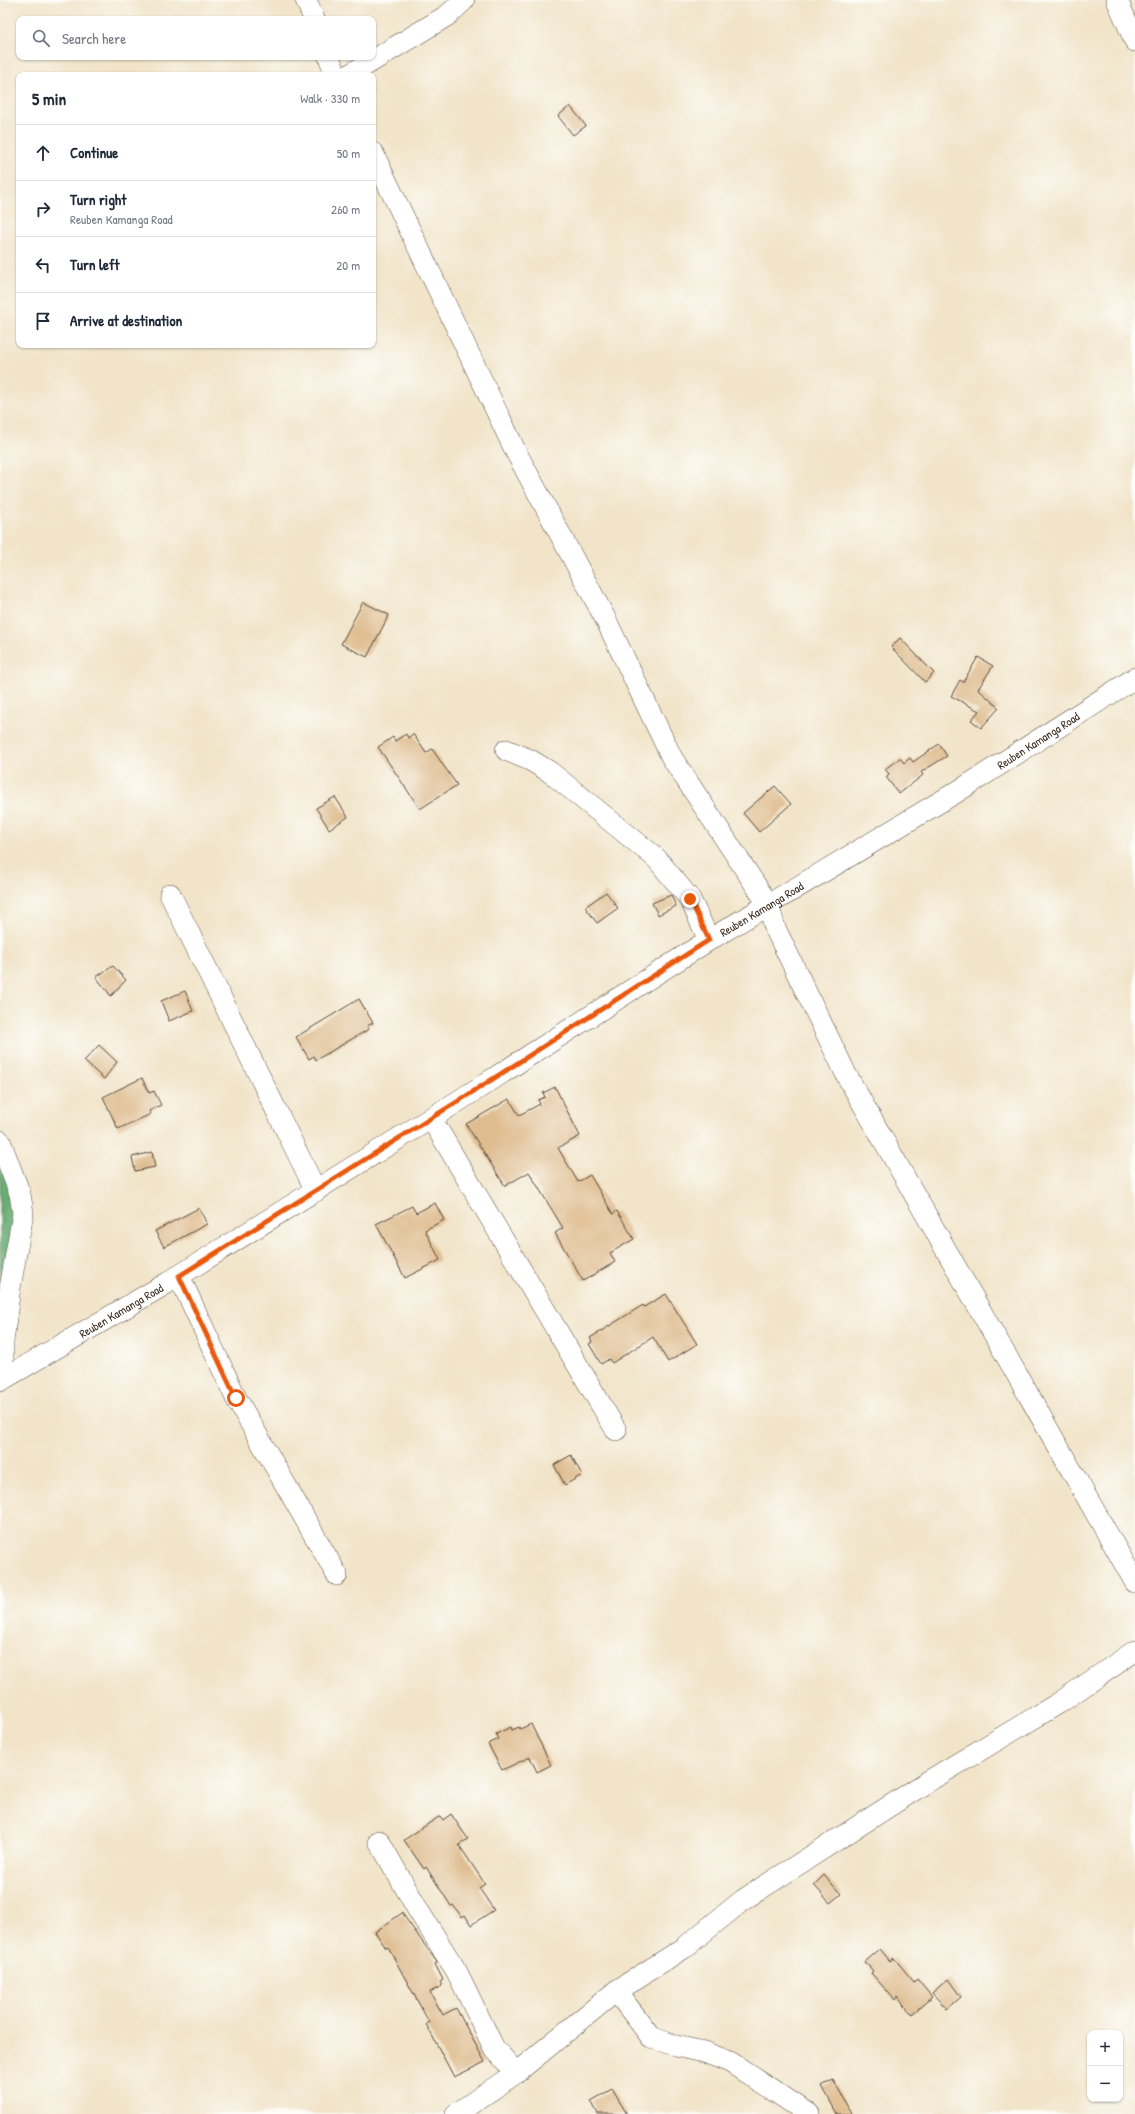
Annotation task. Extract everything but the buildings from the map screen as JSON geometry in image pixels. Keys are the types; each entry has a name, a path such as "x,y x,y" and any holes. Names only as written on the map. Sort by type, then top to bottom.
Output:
{"street":[{"path":"306,0 313,16"},
{"path":"376,59 448,15 464,0"},
{"path":"1117,0 1135,41"},
{"path":"330,60 335,72"},
{"path":"354,72 374,60"},
{"path":"376,159 516,452 605,618 672,758 768,904 775,928 847,1076 1135,1582"},
{"name":"Reuben Kamanga Road","path":"1,1380 179,1276 316,1191 709,940 960,790 1135,678"},
{"path":"506,750 530,760 550,772 656,858 690,899 709,940"},
{"path":"170,894 316,1191"},
{"path":"431,1118 616,1430"},
{"path":"0,1141 20,1194 23,1213 8,1294 1,1380"},
{"path":"179,1276 236,1398 337,1575"},
{"path":"456,2114 516,2073 616,1991 684,1948 743,1900 927,1782 1058,1703 1135,1651"},
{"path":"379,1841 418,1910 457,1972 494,2048 516,2073"},
{"path":"616,1991 650,2037 676,2046 704,2052 730,2062 809,2114"}],"green space":[{"path":"0,1153 18,1210 9,1261 0,1281"}],"route":[{"path":"236,1398 179,1276 460,1100 602,1007 709,940 690,899"}]}
